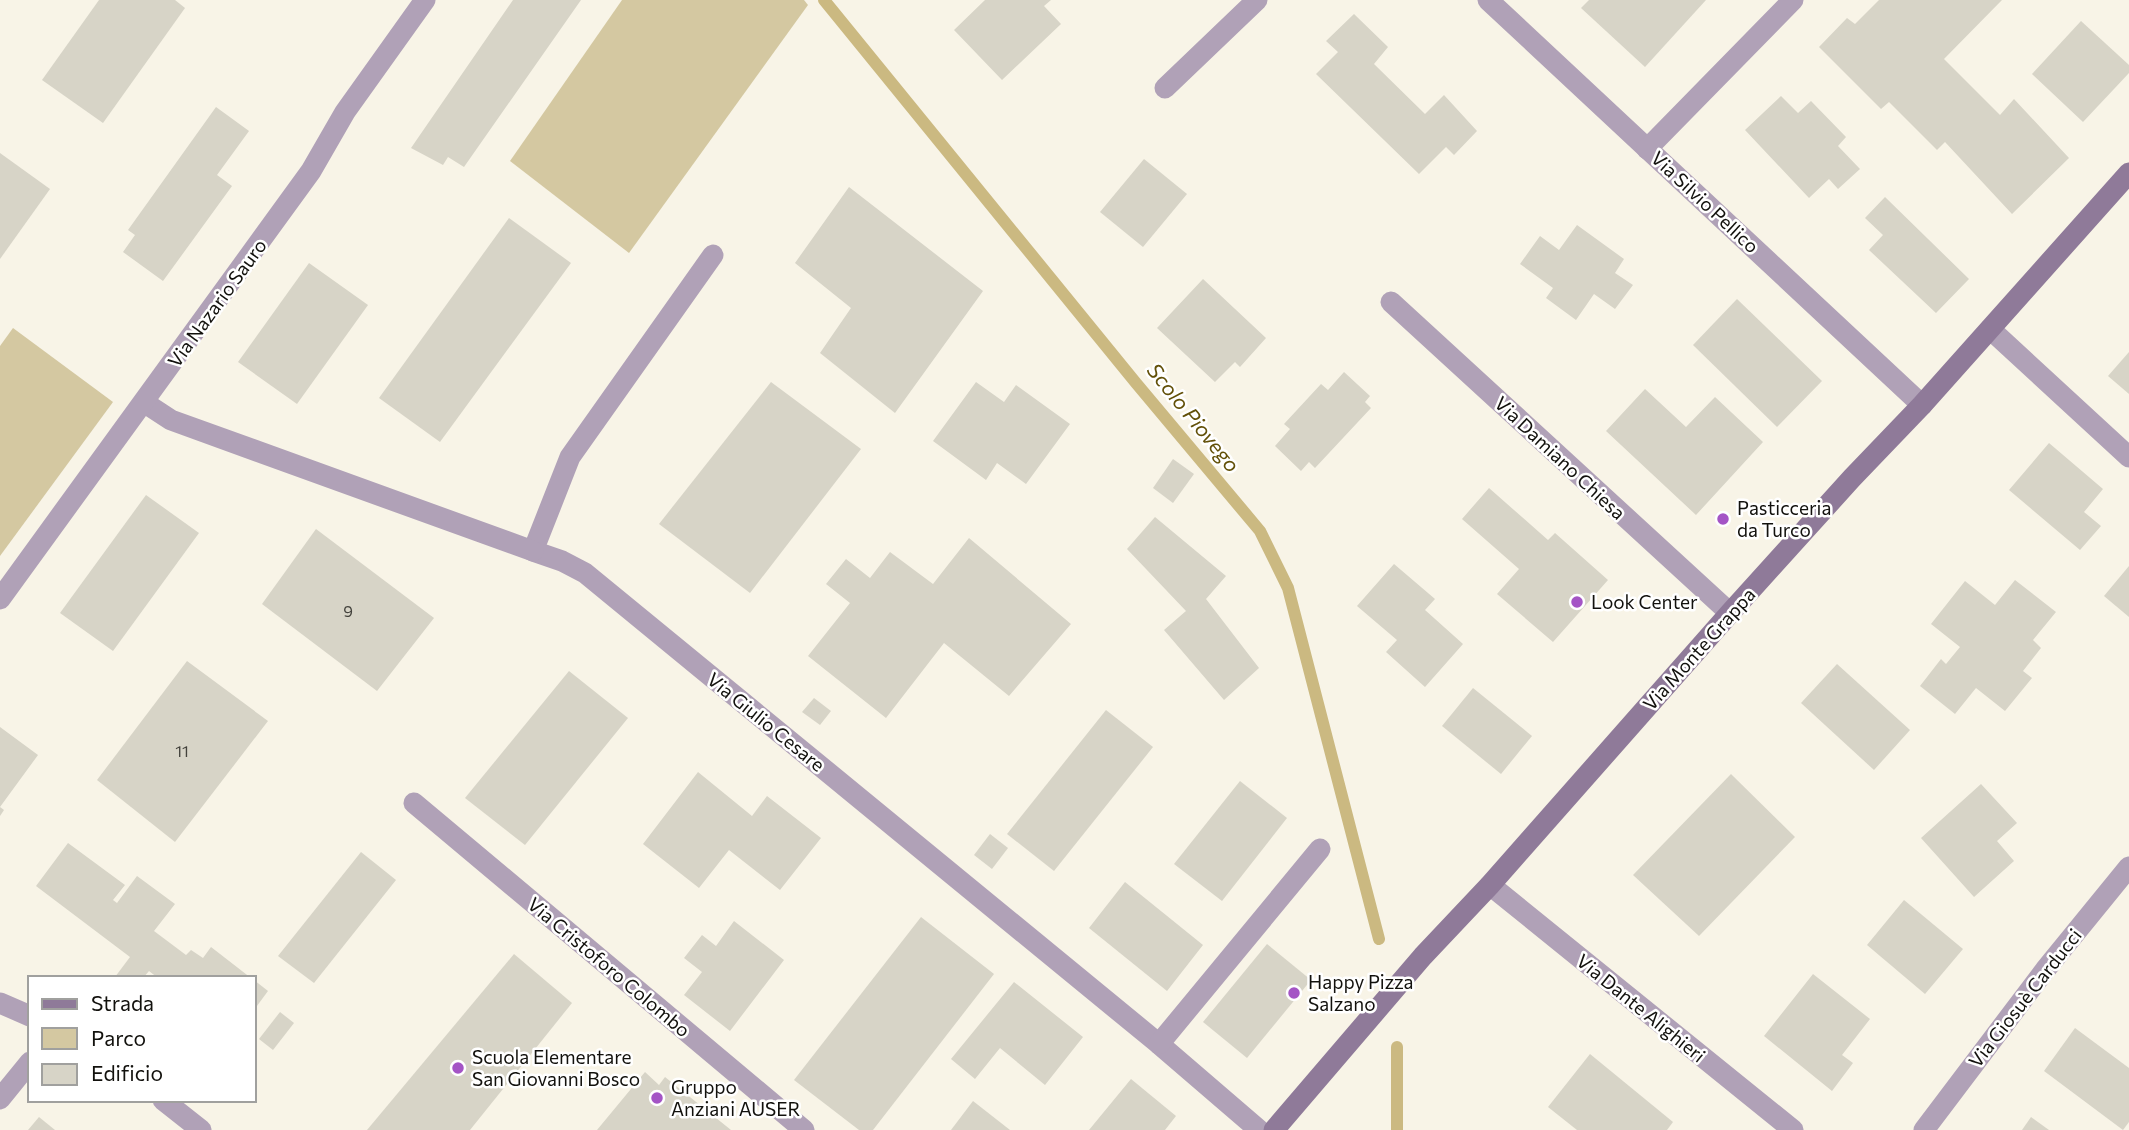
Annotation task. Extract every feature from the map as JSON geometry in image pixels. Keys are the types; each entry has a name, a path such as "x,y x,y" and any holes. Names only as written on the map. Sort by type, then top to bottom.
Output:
{"street":[{"name":"Via Nazario Sauro","path":"0,599 312,172 345,112 425,0"},
{"path":"1165,88 1257,0"},
{"name":"Via Silvio Pellico","path":"1488,0 1922,405"},
{"path":"1647,149 1793,0"},
{"name":"Via Monte Grappa","path":"1274,1130 1423,956 1490,885 1730,613 1922,405 2129,173"},
{"path":"533,551 570,457 713,255"},
{"name":"Via Damiano Chiesa","path":"1391,302 1730,613"},
{"path":"1990,329 2129,457"},
{"name":"Via Giulio Cesare","path":"145,403 171,420 562,561 585,573 1159,1044 1259,1130"},
{"name":"Via Cristoforo Colombo","path":"414,803 804,1130"},
{"path":"1159,1044 1320,849"},
{"name":"Via Giosuè Carducci","path":"1924,1130 2045,970 2129,867"},
{"name":"Via Dante Alighieri","path":"1490,885 1793,1130"},
{"path":"0,1003 28,1015"},
{"path":"0,1098 28,1064"},
{"path":"166,1102 201,1130"}],"green space":[{"path":"622,0 804,0 808,5 629,253 510,161"},
{"path":"13,328 113,402 0,556 0,346"}],"building":[{"path":"99,0 175,0 185,8 103,123 42,80"},
{"path":"513,0 581,0 464,167 448,157 443,165 411,148"},
{"path":"985,0 1051,0 1044,6 1061,24 1002,80 954,30"},
{"path":"1589,0 1706,0 1645,67 1581,8"},
{"path":"1879,0 2002,0 1944,59 2000,115 2014,99 2069,158 2012,214 1945,142 1937,150 1889,102 1881,109 1819,47 1847,18 1855,24"},
{"path":"1354,14 1388,47 1374,64 1425,114 1444,95 1477,131 1454,155 1446,147 1419,174 1316,74 1338,52 1326,41"},
{"path":"2081,21 2129,65 2129,73 2083,122 2032,74"},
{"path":"1781,96 1798,113 1811,101 1846,137 1838,146 1860,169 1838,189 1829,179 1809,198 1745,130"},
{"path":"216,107 249,131 217,175 232,186 163,281 123,252 135,235 128,230"},
{"path":"0,153 50,189 0,259"},
{"path":"1144,159 1187,194 1143,247 1100,212"},
{"path":"849,187 983,291 895,413 820,353 851,308 795,263"},
{"path":"1885,197 1969,279 1936,313 1869,250 1883,235 1865,218"},
{"path":"509,218 571,263 440,442 379,398"},
{"path":"1577,225 1624,259 1615,273 1633,285 1615,309 1594,294 1576,320 1546,298 1553,288 1520,264 1540,236 1559,250"},
{"path":"309,263 368,305 297,404 238,362"},
{"path":"1203,279 1266,338 1240,367 1235,362 1215,382 1157,328"},
{"path":"1737,299 1822,381 1777,427 1693,345"},
{"path":"2129,352 2129,394 2108,376"},
{"path":"1344,372 1370,396 1365,402 1371,408 1315,468 1309,462 1301,471 1275,446 1290,429 1284,424 1321,384 1328,390"},
{"path":"771,382 861,449 750,593 659,524"},
{"path":"976,382 1004,402 1016,385 1070,424 1026,484 997,463 986,480 933,441"},
{"path":"1645,389 1686,427 1715,397 1763,442 1696,515 1606,431"},
{"path":"2049,443 2103,489 2084,512 2101,526 2080,550 2009,490"},
{"path":"1173,459 1194,474 1173,503 1153,488"},
{"path":"1489,488 1548,540 1555,533 1608,580 1553,642 1497,594 1519,569 1462,519"},
{"path":"146,495 199,533 113,651 60,613"},
{"path":"1155,517 1226,576 1206,599 1259,668 1224,700 1164,630 1186,611 1127,549"},
{"path":"316,529 434,618 377,691 262,604"},
{"path":"969,538 1071,624 1009,696 944,643 886,718 808,656 850,603 826,584 846,559 870,578 890,552 933,584"},
{"path":"1394,564 1435,599 1425,610 1463,644 1425,687 1386,652 1397,640 1357,606"},
{"path":"2129,566 2129,617 2104,596"},
{"path":"2015,580 2056,612 2033,640 2041,648 2023,671 2032,678 2005,711 1976,688 1955,714 1920,686 1941,659 1946,664 1960,647 1931,624 1965,581 1995,605"},
{"path":"187,661 268,721 175,842 97,780"},
{"path":"1837,664 1910,730 1874,770 1801,703"},
{"path":"569,671 628,718 525,845 465,798"},
{"path":"1473,688 1532,736 1501,774 1442,726"},
{"path":"814,698 831,711 820,725 802,712"},
{"path":"1106,710 1153,747 1054,871 1007,834"},
{"path":"0,727 38,755 0,807"},
{"path":"698,772 752,816 767,796 821,838 780,890 729,850 699,888 643,844"},
{"path":"1731,774 1795,837 1699,936 1633,875"},
{"path":"1240,781 1287,818 1222,901 1174,864"},
{"path":"1981,784 2017,823 1997,841 2014,861 1974,897 1921,838"},
{"path":"990,834 1008,848 992,869 974,855"},
{"path":"68,843 125,885 113,900 117,903 137,876 175,904 154,931 186,955 191,950 203,958 211,947 248,976 155,976 149,971 145,976 116,976 130,957 36,886"},
{"path":"361,852 396,880 314,983 278,956"},
{"path":"1125,882 1203,945 1167,991 1089,928"},
{"path":"1904,900 1963,949 1925,994 1867,945"},
{"path":"921,917 994,974 873,1130 859,1130 794,1080"},
{"path":"734,921 784,960 730,1031 684,995 702,972 684,958 702,935 716,946"},
{"path":"1267,944 1311,980 1247,1058 1203,1022"},
{"name":"Scuola Elementare San Giovanni Bosco","path":"514,954 572,1003 470,1130 367,1130"},
{"path":"1813,974 1870,1019 1842,1055 1853,1063 1832,1091 1764,1036"},
{"path":"256,982 268,991 256,1007"},
{"path":"1014,982 1083,1037 1045,1085 1000,1048 975,1079 951,1059"},
{"path":"280,1012 294,1023 273,1050 259,1039"},
{"path":"2075,1028 2129,1068 2129,1122 2123,1130 2044,1071"},
{"path":"1590,1054 1673,1122 1667,1130 1577,1130 1548,1107"},
{"name":"Gruppo Anziani AUSER","path":"645,1072 659,1085 665,1077 731,1130 597,1130"},
{"path":"1131,1079 1176,1116 1165,1130 1089,1130"},
{"path":"973,1101 1010,1130 951,1130"},
{"path":"39,1117 55,1130 28,1130"},
{"path":"2031,1117 2049,1130 2022,1130"}],"waterway":[{"name":"Scolo Piovego","path":"824,0 1260,531 1288,588 1379,939"},
{"name":"Scolo Piovego","path":"1397,1047 1397,1130"}],"place":[{"name":"Pasticceria da Turco","path":"1723,519"},
{"name":"Look Center","path":"1577,602"},
{"name":"Happy Pizza Salzano","path":"1294,993"},
{"name":"Scuola Elementare San Giovanni Bosco","path":"458,1068"},
{"name":"Gruppo Anziani AUSER","path":"657,1098"}]}
